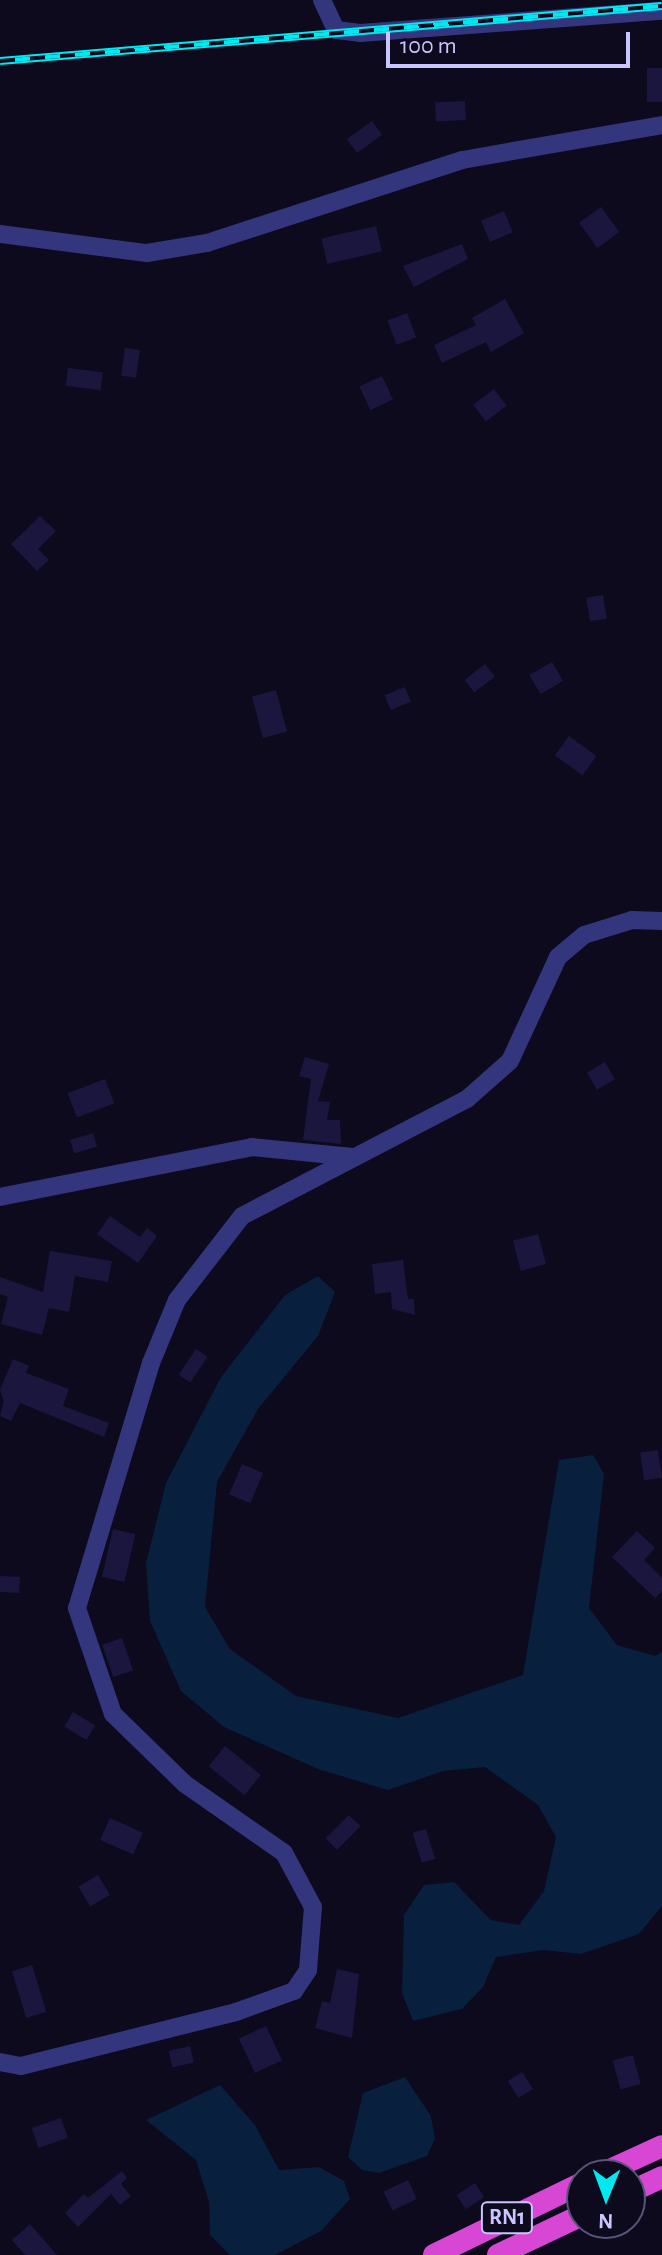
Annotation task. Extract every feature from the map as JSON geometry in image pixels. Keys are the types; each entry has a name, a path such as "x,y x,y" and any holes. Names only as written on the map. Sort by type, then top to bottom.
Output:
{"highway":[{"path":"634,2159 662,2146"},
{"name":"RN1","path":"434,2255 566,2191"},
{"name":"RN1","path":"498,2255 566,2223"}],"street":[{"path":"322,0 336,30 360,33 662,11"},
{"path":"0,234 147,253 207,243 462,160 662,125"},
{"path":"0,2062 21,2066 236,2012 294,1991 308,1970 313,1907 284,1853 185,1784 113,1714 77,1608 151,1363 177,1300 242,1216 467,1099 510,1061 558,957 584,935 632,920 662,921"},
{"path":"0,1197 252,1147 353,1157"}],"water":[{"path":"318,1276 335,1292 318,1336 258,1409 217,1482 205,1607 230,1649 296,1696 398,1718 523,1675 559,1460 593,1455 604,1474 589,1608 617,1645 655,1656 662,1652 662,1906 639,1934 581,1954 543,1950 496,1957 483,1987 462,2009 413,2021 402,1993 404,1915 424,1885 454,1882 491,1920 519,1925 544,1891 556,1837 538,1805 485,1767 443,1771 388,1790 318,1769 224,1727 181,1691 150,1621 146,1563 166,1483 221,1377 285,1295"},
{"path":"405,2077 431,2116 435,2139 427,2156 379,2173 362,2170 348,2157 363,2093"},
{"path":"220,2085 255,2125 279,2170 319,2167 344,2181 350,2199 321,2231 275,2255 230,2255 210,2235 209,2202 196,2160 146,2120"}],"building":[{"path":"647,68 662,68 662,102 647,102"},
{"path":"465,101 466,120 436,122 435,103"},
{"path":"372,121 382,135 357,153 347,139"},
{"path":"601,207 619,232 597,248 579,223"},
{"path":"504,211 513,232 490,242 481,221"},
{"path":"376,226 382,251 327,264 321,239"},
{"path":"462,244 468,259 414,287 403,266"},
{"path":"505,299 524,333 491,352 486,342 442,363 434,345 476,325 472,318"},
{"path":"407,313 416,337 397,345 387,321"},
{"path":"125,348 140,350 136,378 121,376"},
{"path":"68,368 103,372 101,390 66,386"},
{"path":"382,376 393,400 370,410 359,387"},
{"path":"494,389 507,406 486,421 473,405"},
{"path":"40,516 56,531 38,549 49,560 37,571 11,544"},
{"path":"603,595 607,619 590,621 586,598"},
{"path":"552,662 563,681 540,694 529,675"},
{"path":"485,664 495,677 474,693 465,680"},
{"path":"405,687 411,702 391,710 385,695"},
{"path":"276,690 287,732 263,738 252,696"},
{"path":"569,736 597,756 582,775 555,755"},
{"path":"305,1057 329,1064 318,1101 330,1102 327,1120 340,1120 341,1144 303,1140 311,1079 299,1076"},
{"path":"605,1062 615,1079 597,1090 587,1072"},
{"path":"105,1079 114,1103 77,1118 68,1093"},
{"path":"93,1133 97,1146 74,1153 70,1140"},
{"path":"110,1216 140,1237 147,1228 157,1236 138,1263 97,1234"},
{"path":"538,1234 546,1264 521,1271 513,1241"},
{"path":"50,1251 112,1261 108,1282 75,1276 69,1312 49,1308 42,1335 1,1324 8,1297 0,1294 0,1277 43,1292"},
{"path":"403,1260 408,1299 414,1299 415,1315 392,1309 391,1292 375,1294 372,1264"},
{"path":"196,1349 208,1357 190,1383 179,1375"},
{"path":"13,1359 29,1366 26,1373 69,1389 63,1406 109,1423 104,1437 20,1403 11,1421 0,1416 4,1401 0,1390"},
{"path":"658,1450 662,1478 644,1480 640,1453"},
{"path":"242,1464 263,1473 250,1503 229,1494"},
{"path":"113,1529 135,1534 124,1582 102,1577"},
{"path":"637,1531 655,1548 644,1560 662,1578 662,1591 655,1598 612,1557"},
{"path":"0,1576 20,1577 19,1593 0,1592"},
{"path":"122,1638 133,1670 113,1677 102,1645"},
{"path":"73,1712 95,1725 87,1740 64,1727"},
{"path":"225,1746 261,1775 244,1795 209,1766"},
{"path":"349,1815 360,1826 337,1850 326,1838"},
{"path":"110,1818 143,1833 133,1855 100,1840"},
{"path":"426,1829 435,1859 422,1863 413,1833"},
{"path":"98,1875 110,1895 90,1907 78,1887"},
{"path":"32,1965 46,2012 26,2018 12,1971"},
{"path":"337,1969 359,1974 352,2038 315,2028 322,2001 330,2003"},
{"path":"266,2026 282,2060 255,2073 239,2039"},
{"path":"190,2046 194,2063 172,2068 169,2051"},
{"path":"633,2055 641,2084 620,2089 613,2060"},
{"path":"522,2072 533,2089 519,2098 508,2081"},
{"path":"61,2118 68,2138 39,2148 32,2128"},
{"path":"122,2171 127,2178 121,2184 131,2196 120,2205 111,2194 78,2227 65,2213 84,2194 88,2198"},
{"path":"408,2180 417,2199 392,2210 384,2191"},
{"path":"475,2183 484,2197 466,2209 457,2195"},
{"path":"30,2224 57,2255 25,2255 12,2240"}],"railway":[{"path":"0,61 662,6"}]}
